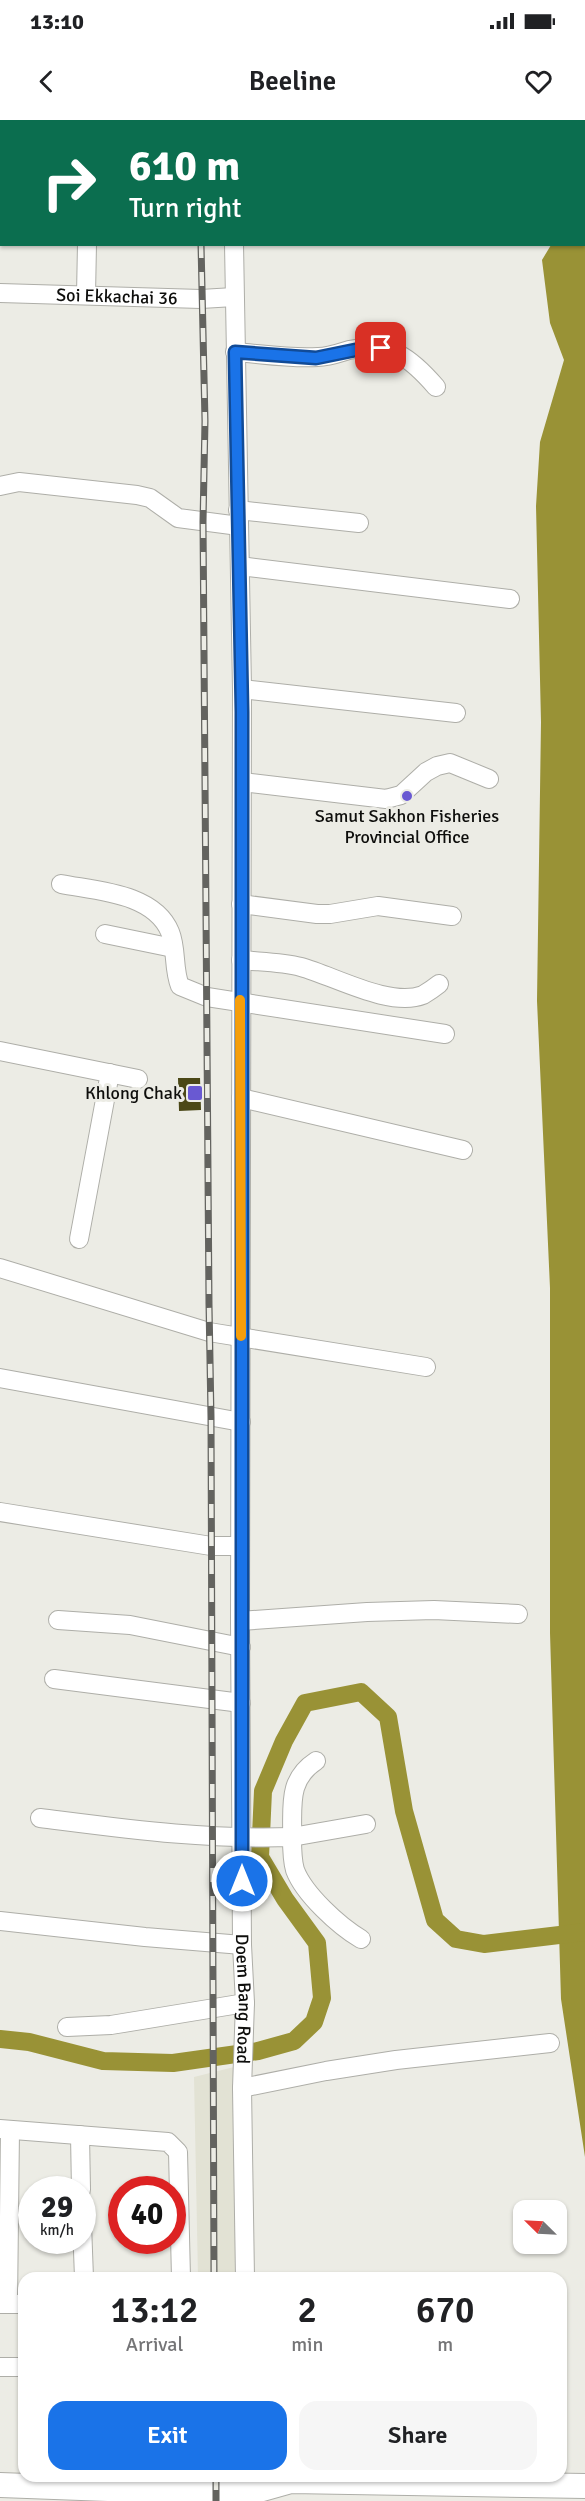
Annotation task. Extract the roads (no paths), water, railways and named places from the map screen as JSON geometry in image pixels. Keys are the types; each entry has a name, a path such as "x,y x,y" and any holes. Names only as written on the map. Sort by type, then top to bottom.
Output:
{"main road":[{"path":"248,2490 286,2482"},
{"path":"418,2482 585,2486"},
{"path":"0,2485 182,2484 248,2490 277,2501"}],"street":[{"path":"86,295 87,246"},
{"name":"Doem Bang Road","path":"234,246 242,689 240,1621 242,1945 245,2003 242,2087 245,2272"},
{"name":"Soi Ekkachai 36","path":"0,293 201,299 234,297"},
{"path":"235,352 316,358 365,348 381,348 404,356 417,365 436,387"},
{"path":"0,486 19,482 136,495 150,498 178,518 359,523"},
{"path":"240,566 510,599"},
{"path":"242,689 456,713"},
{"path":"242,782 386,799 401,795 426,772 444,765 450,764 467,769 489,779"},
{"path":"61,884 146,904 164,920 171,934 175,973 180,986 207,996 240,1002 445,1034"},
{"path":"241,904 317,914 378,906 452,916"},
{"path":"105,934 173,948"},
{"path":"241,960 301,967 343,984 397,996 424,994 439,984"},
{"path":"0,1051 138,1079"},
{"path":"79,1239 110,1073"},
{"path":"241,1098 463,1150"},
{"path":"0,1268 210,1332 426,1367"},
{"path":"0,1378 241,1422"},
{"path":"0,1512 211,1545 240,1546"},
{"path":"240,1621 378,1612 518,1614"},
{"path":"58,1620 130,1625 241,1647"},
{"path":"54,1679 241,1703"},
{"path":"316,1761 306,1767 295,1785 292,1837 295,1869 305,1887 327,1911 361,1939"},
{"path":"40,1818 163,1834 242,1839 292,1837 366,1824"},
{"path":"0,1921 242,1945"},
{"path":"67,2027 111,2025 245,2003"},
{"path":"242,2087 396,2060 550,2043"},
{"path":"11,2304 5,2130 168,2142 176,2148 178,2152 181,2272"},
{"path":"80,2134 81,2176"},
{"path":"83,2254 84,2272"},
{"path":"0,2367 18,2367"}],"waterway":[{"path":"0,2039 29,2042 103,2061 173,2063 258,2051 294,2041 314,2022 322,1998 317,1943 285,1899 260,1857 263,1791 284,1741 305,1703 361,1692 388,1717 404,1811 435,1920 456,1939 484,1944 585,1932"}],"railway":[{"path":"201,246 205,421 203,522 211,1417 214,2272"},
{"path":"216,2482 216,2501"}],"place":[{"name":"Samut Sakhon Fisheries Provincial Office","path":"407,796"},
{"name":"Khlong Chak","path":"195,1093"}]}
